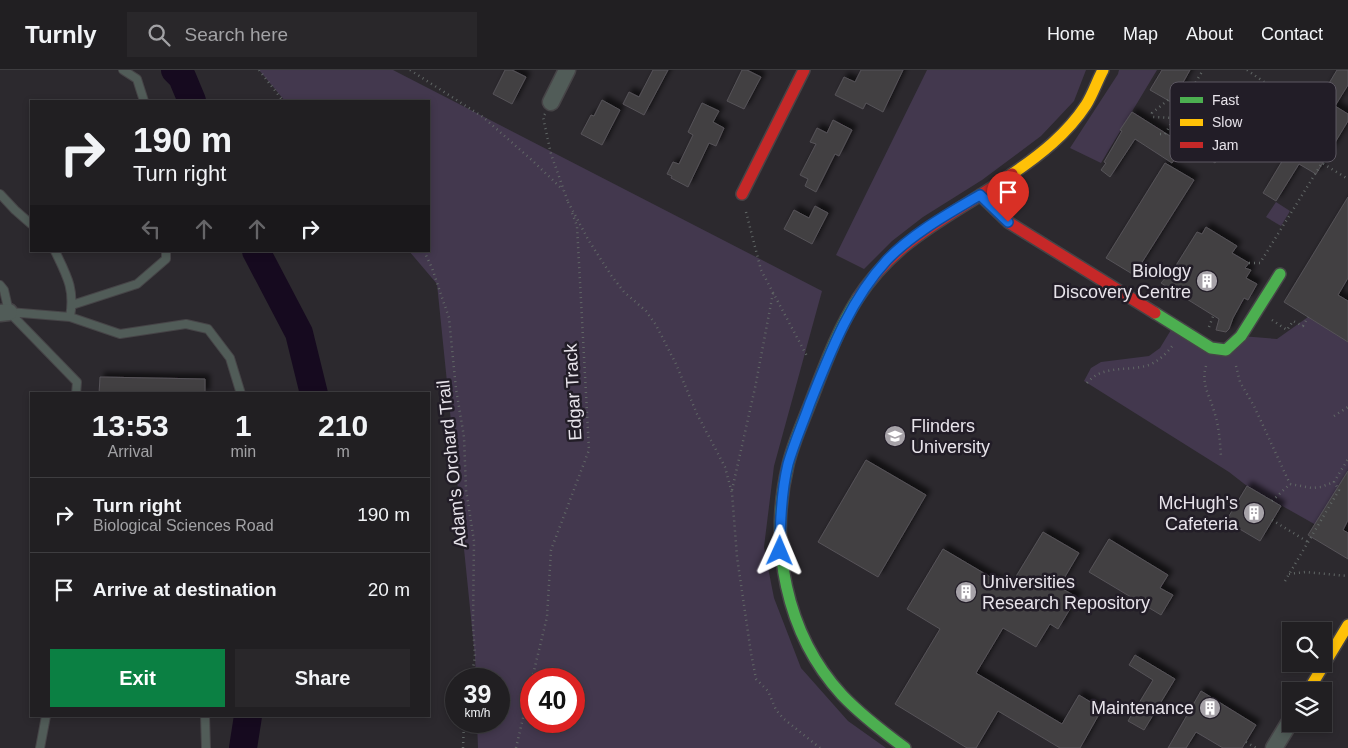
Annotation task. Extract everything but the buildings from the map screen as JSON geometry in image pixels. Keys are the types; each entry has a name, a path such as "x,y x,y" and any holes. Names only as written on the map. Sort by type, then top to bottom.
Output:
{"street":[{"path":"551,102 567,70"},
{"path":"742,194 804,70"},
{"path":"905,748 859,714 829,680 804,638 792,611 787,595 780,551 780,515 783,492 794,446 842,327 872,278 888,260 922,231 1029,163 1057,142 1086,107 1103,70"},
{"path":"980,195 1008,222 1211,348 1226,350 1241,336 1280,274"},
{"path":"1313,682 1348,624"},
{"path":"1274,748 1284,732"}],"lane":[{"path":"123,70 137,79 144,100"},
{"path":"0,194 30,223"},
{"path":"55,252 70,284 72,305 70,317"},
{"path":"72,305 137,284 166,259 166,252"},
{"path":"0,285 4,290 5,313 77,382 76,392"},
{"path":"5,313 70,317 120,334 186,324 208,329 230,358 240,392"},
{"path":"40,748 46,717"},
{"path":"205,717 206,748"}],"path":[{"path":"259,70 282,100"},
{"path":"410,70 483,117 564,191"},
{"path":"1196,82 1203,70"},
{"path":"1247,70 1264,82"},
{"path":"1168,100 1152,114 1153,117 1170,118"},
{"name":"Edgar Track","path":"535,668 547,617 551,550 589,450 576,226 551,154 543,117 551,102"},
{"path":"1160,134 1165,134 1170,126"},
{"path":"1249,263 1260,263 1322,163 1348,179"},
{"path":"742,194 761,270 820,378"},
{"path":"568,202 589,241 611,275 624,292 646,311 656,326 676,364 697,414 725,467 732,493 736,557 750,653 756,679 768,691 776,710 820,748"},
{"name":"Adam's Orchard Trail","path":"424,252 449,318 456,389 464,437 466,490 474,541 473,625 475,657 473,668"},
{"path":"732,493 773,294"},
{"path":"1207,361 1204,373 1205,389 1214,410 1218,426 1221,457"},
{"path":"1236,366 1240,382 1254,406 1290,484"},
{"path":"1334,416 1348,407"},
{"path":"1272,501 1290,484 1321,487 1334,482 1348,459"},
{"path":"1285,581 1339,490 1334,482"},
{"path":"1272,520 1308,542"},
{"path":"1289,574 1305,572 1348,576"},
{"path":"516,748 520,731"},
{"path":"463,748 464,733"},
{"path":"1246,742 1256,748"}],"shaded area":[{"path":"259,70 393,70 822,291 774,466 764,547 774,598 801,668 848,721 886,748 478,748 477,733 510,733 510,668 476,668 437,284 410,252 430,252 430,100 284,100"},
{"path":"927,70 1086,70 1074,101 1041,136 982,180 923,217 892,241 864,269 836,255"},
{"path":"1119,70 1157,70 1101,163 1070,148"},
{"path":"1276,202 1290,211 1281,226 1266,217"},
{"path":"1308,317 1348,342 1348,471 1316,525 1247,486 1229,472 1084,381 1091,368 1101,362 1149,356 1160,348 1174,325 1211,348 1241,336 1277,339"}],"waterway":[{"path":"175,70 182,77 192,100"},
{"path":"257,252 299,333 314,392"},
{"path":"243,748 248,717"}],"traffic: fast":[{"path":"1155,313 1211,348 1226,350 1241,336 1280,274"},
{"path":"858,298 832,348 790,457 780,526 782,556 786,586 795,616 807,644 823,671 842,695 880,729 905,748"}],"traffic: slow":[{"path":"1012,174 1062,135 1079,116 1103,70"},
{"path":"1313,682 1348,625"}],"traffic: jam":[{"path":"742,194 804,70"},
{"path":"858,298 891,258 909,242 1012,174"},
{"path":"980,195 1008,222 1155,313"}],"place":[{"name":"Biology Discovery Centre","path":"1207,281"},
{"name":"Flinders University","path":"895,436"},
{"name":"McHugh's Cafeteria","path":"1254,513"},
{"name":"Universities Research Repository","path":"966,592"},
{"name":"Maintenance","path":"1210,708"}],"route":[{"path":"780,551 780,515 783,492 788,464 794,446 842,327 872,278 888,260 922,231 980,195 1008,222"}]}
